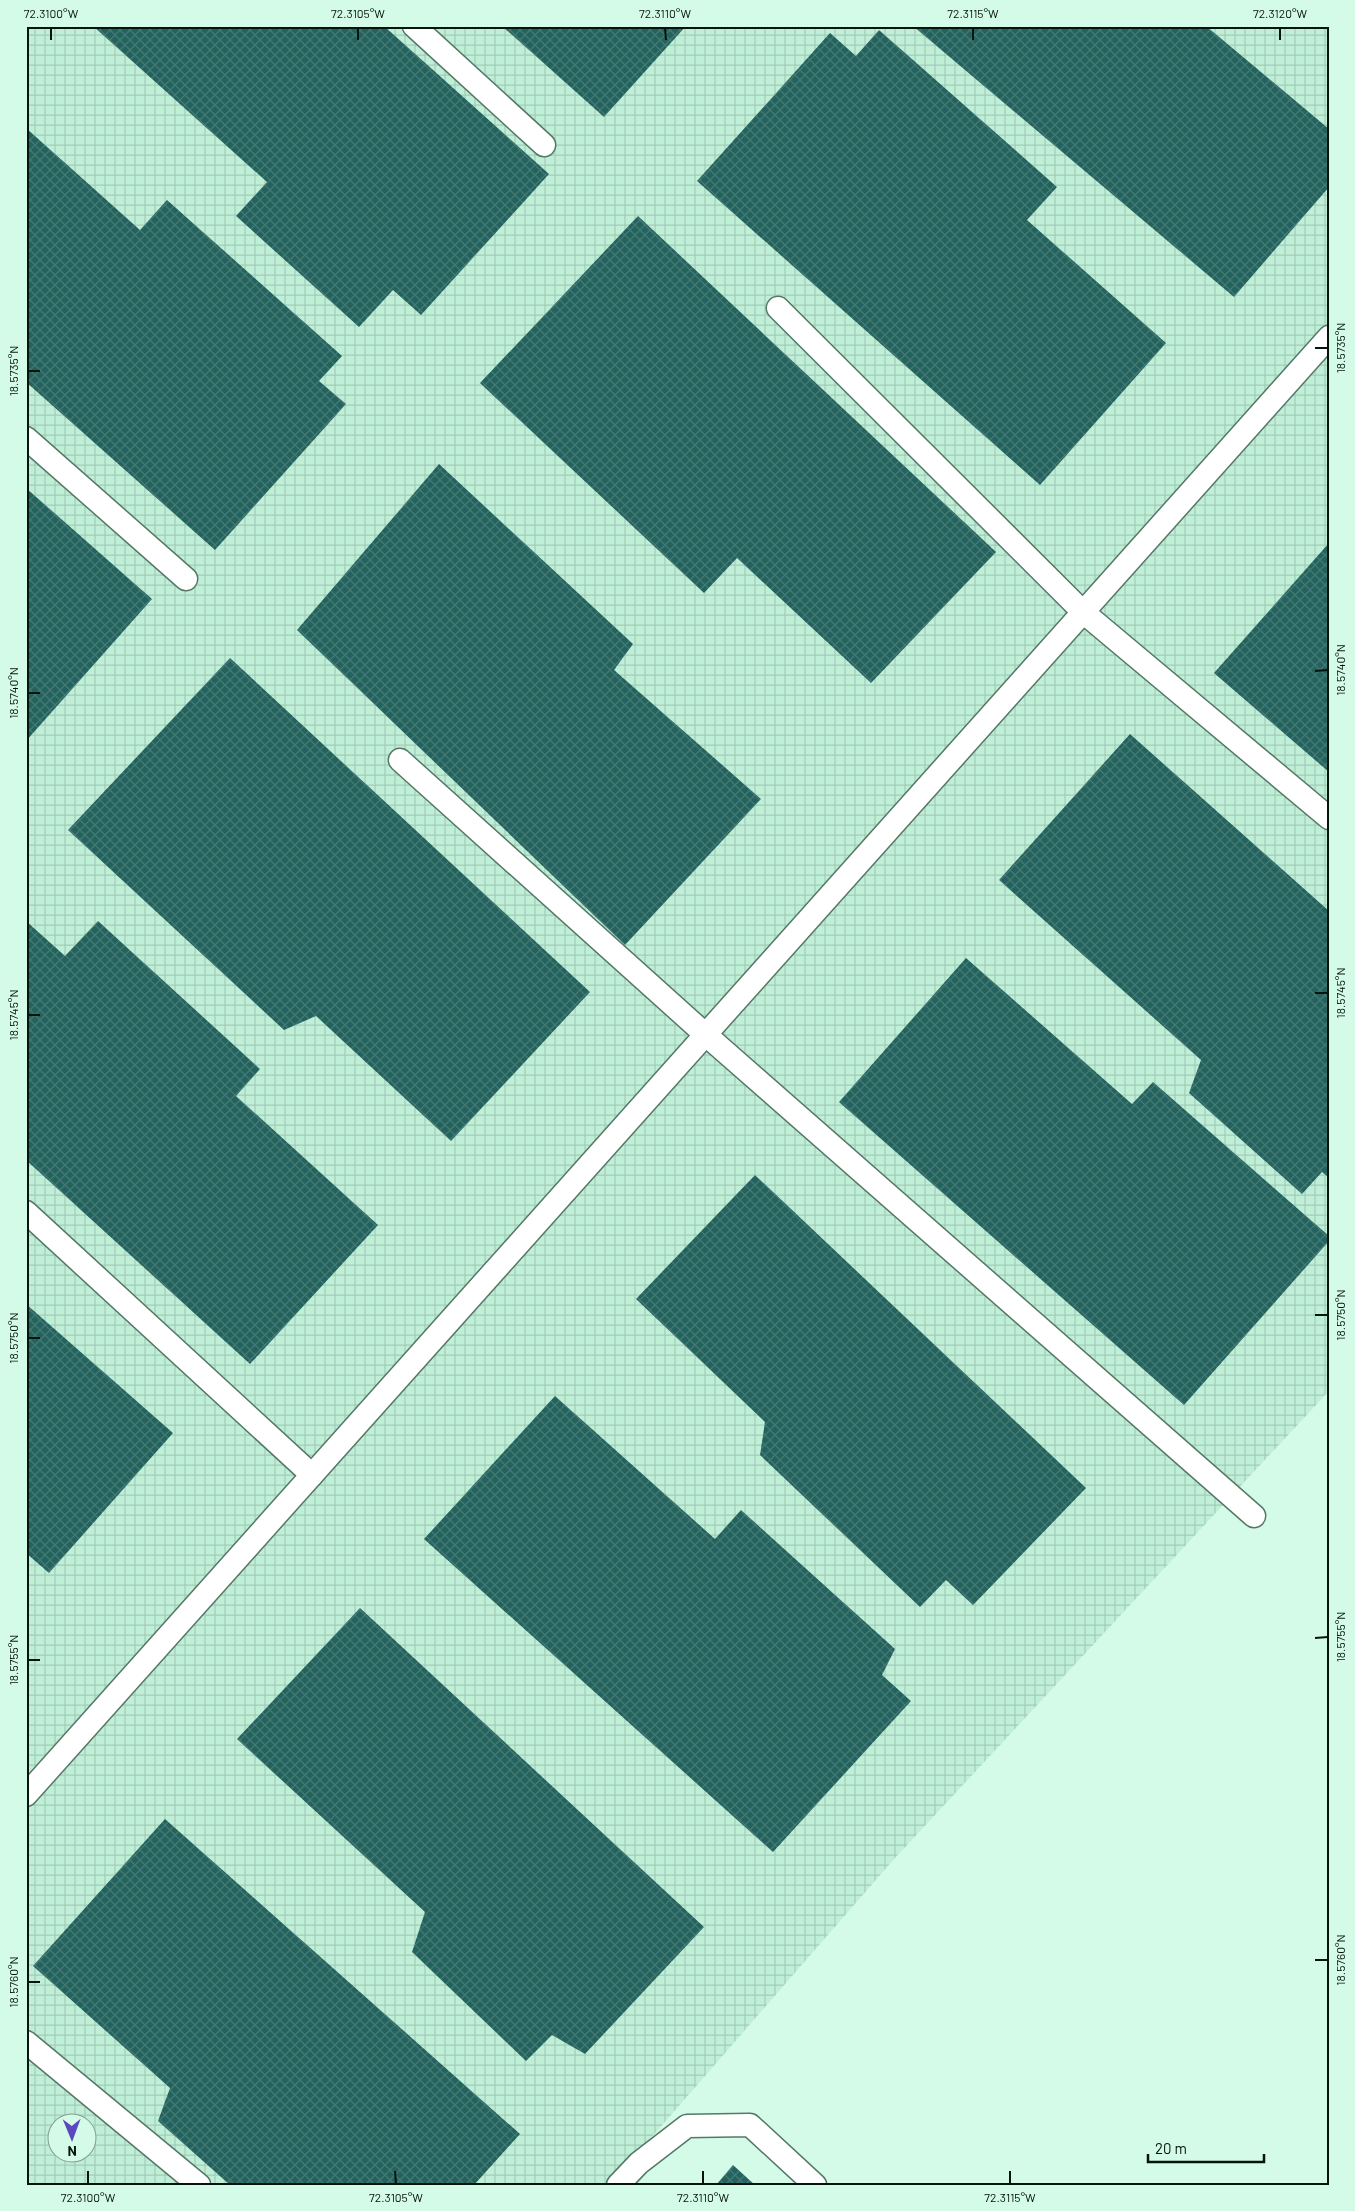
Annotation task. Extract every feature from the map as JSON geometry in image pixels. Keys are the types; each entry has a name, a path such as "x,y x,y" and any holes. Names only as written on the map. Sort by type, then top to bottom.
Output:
{"lane":[{"path":"414,26 544,144"},
{"path":"778,308 1083,612 1329,818"},
{"path":"26,1795 1329,337"},
{"path":"26,438 186,579"},
{"path":"400,760 706,1034 1254,1516"},
{"path":"26,1212 312,1475"},
{"path":"26,2042 199,2185"},
{"path":"618,2185 639,2163 687,2126 750,2124 814,2185"}],"shaded area":[{"path":"26,26 1329,26 1329,1391 895,1858 610,2185 26,2185"}],"building":[{"path":"93,26 384,26 549,174 421,315 393,290 359,327 236,216 267,182"},
{"path":"502,26 686,26 604,117"},
{"path":"913,26 1206,26 1329,129 1329,187 1234,297"},
{"path":"879,30 1057,187 1027,220 1166,343 1040,485 697,181 830,33 856,56"},
{"path":"26,128 140,230 167,200 342,356 319,381 346,404 215,550 26,382"},
{"path":"638,216 996,552 871,683 737,558 704,593 480,383"},
{"path":"439,464 633,644 614,670 761,799 625,945 297,630"},
{"path":"26,488 152,599 26,741"},
{"path":"1329,543 1329,772 1214,673"},
{"path":"230,658 590,992 451,1141 316,1016 284,1030 68,830"},
{"path":"1130,734 1329,911 1329,1178 1322,1172 1302,1194 1189,1093 1201,1060 999,880"},
{"path":"26,921 65,956 98,921 260,1069 236,1096 378,1225 250,1364 26,1160"},
{"path":"966,958 1132,1104 1153,1082 1329,1236 1329,1241 1184,1405 839,1102"},
{"path":"755,1175 1086,1488 973,1605 946,1580 920,1607 760,1455 765,1422 636,1299"},
{"path":"26,1304 173,1433 49,1573 26,1553"},
{"path":"555,1396 715,1539 741,1510 895,1649 882,1675 911,1701 773,1852 424,1539"},
{"path":"360,1608 704,1927 585,2054 552,2035 526,2061 412,1952 425,1912 237,1739"},
{"path":"165,1819 520,2134 474,2185 230,2185 158,2121 170,2088 33,1966"},
{"path":"733,2165 755,2185 716,2185"}]}
